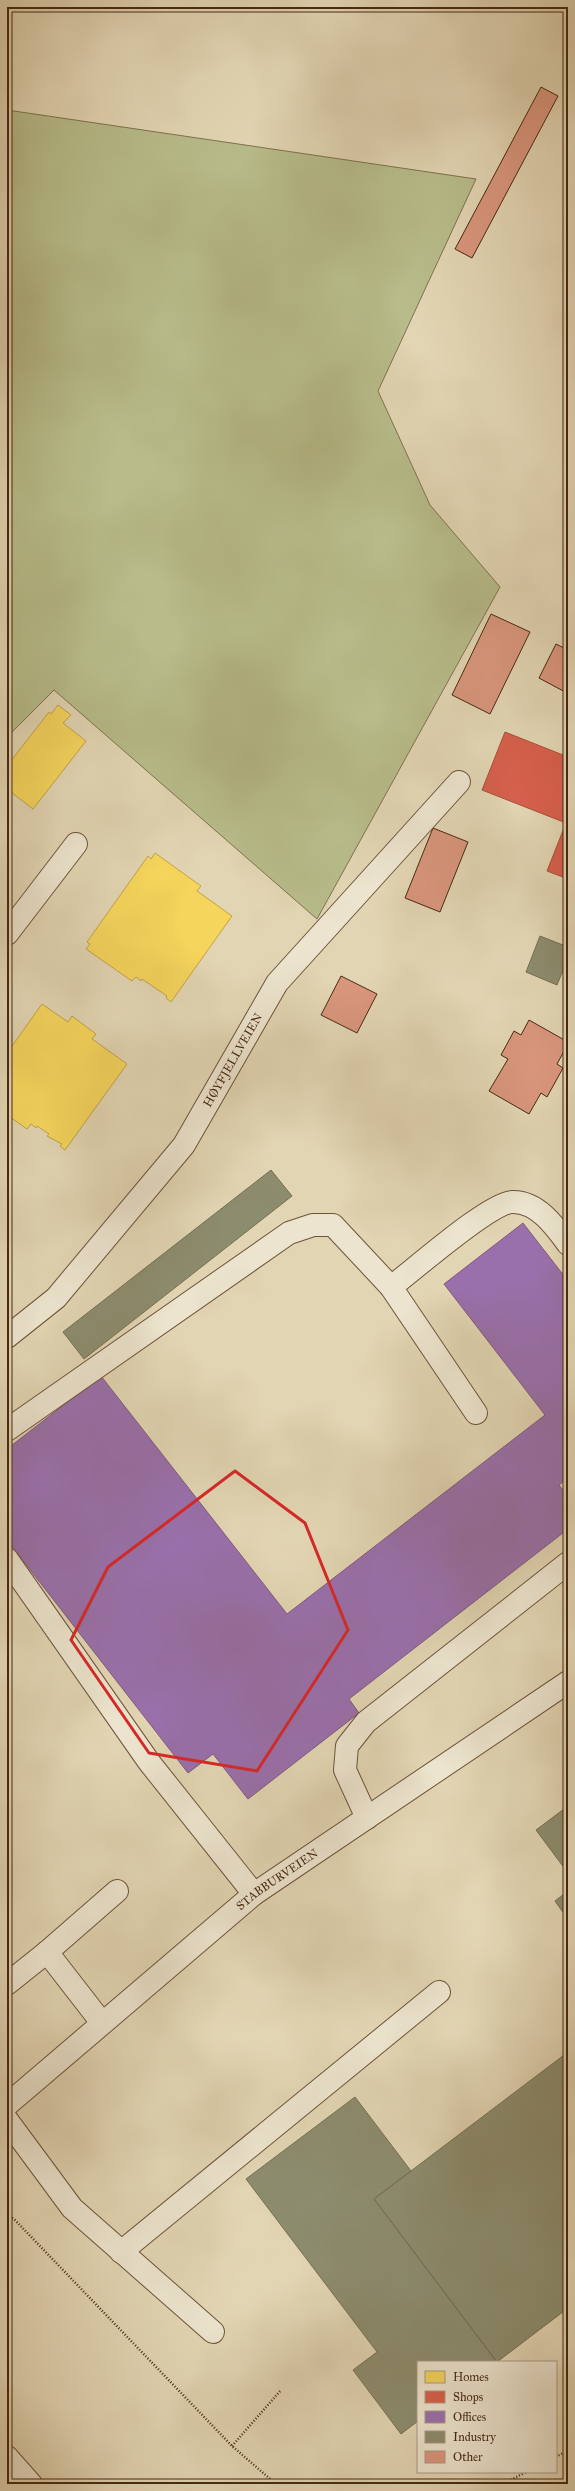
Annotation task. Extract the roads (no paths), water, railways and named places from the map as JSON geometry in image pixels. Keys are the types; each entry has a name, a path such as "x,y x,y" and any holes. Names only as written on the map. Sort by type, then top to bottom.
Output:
{"street":[{"name":"HØYFJELLVEIEN","path":"7,1337 56,1298 184,1145 277,983 459,782"},
{"path":"7,934 76,844"},
{"path":"391,1288 491,1209 512,1202 529,1205 551,1221 568,1244"},
{"path":"7,1430 289,1233 313,1224 333,1225 391,1288 476,1413"},
{"path":"7,1559 149,1762 254,1894"},
{"path":"367,1818 345,1770 347,1746 366,1722 568,1564"},
{"name":"STABBURVEIEN","path":"7,2105 254,1894 568,1682"},
{"path":"7,1984 47,1952 117,1890"},
{"path":"47,1952 102,2023"},
{"path":"121,2252 439,1992"},
{"path":"7,2120 72,2208 213,2332"},
{"path":"7,2457 31,2484"}]}
